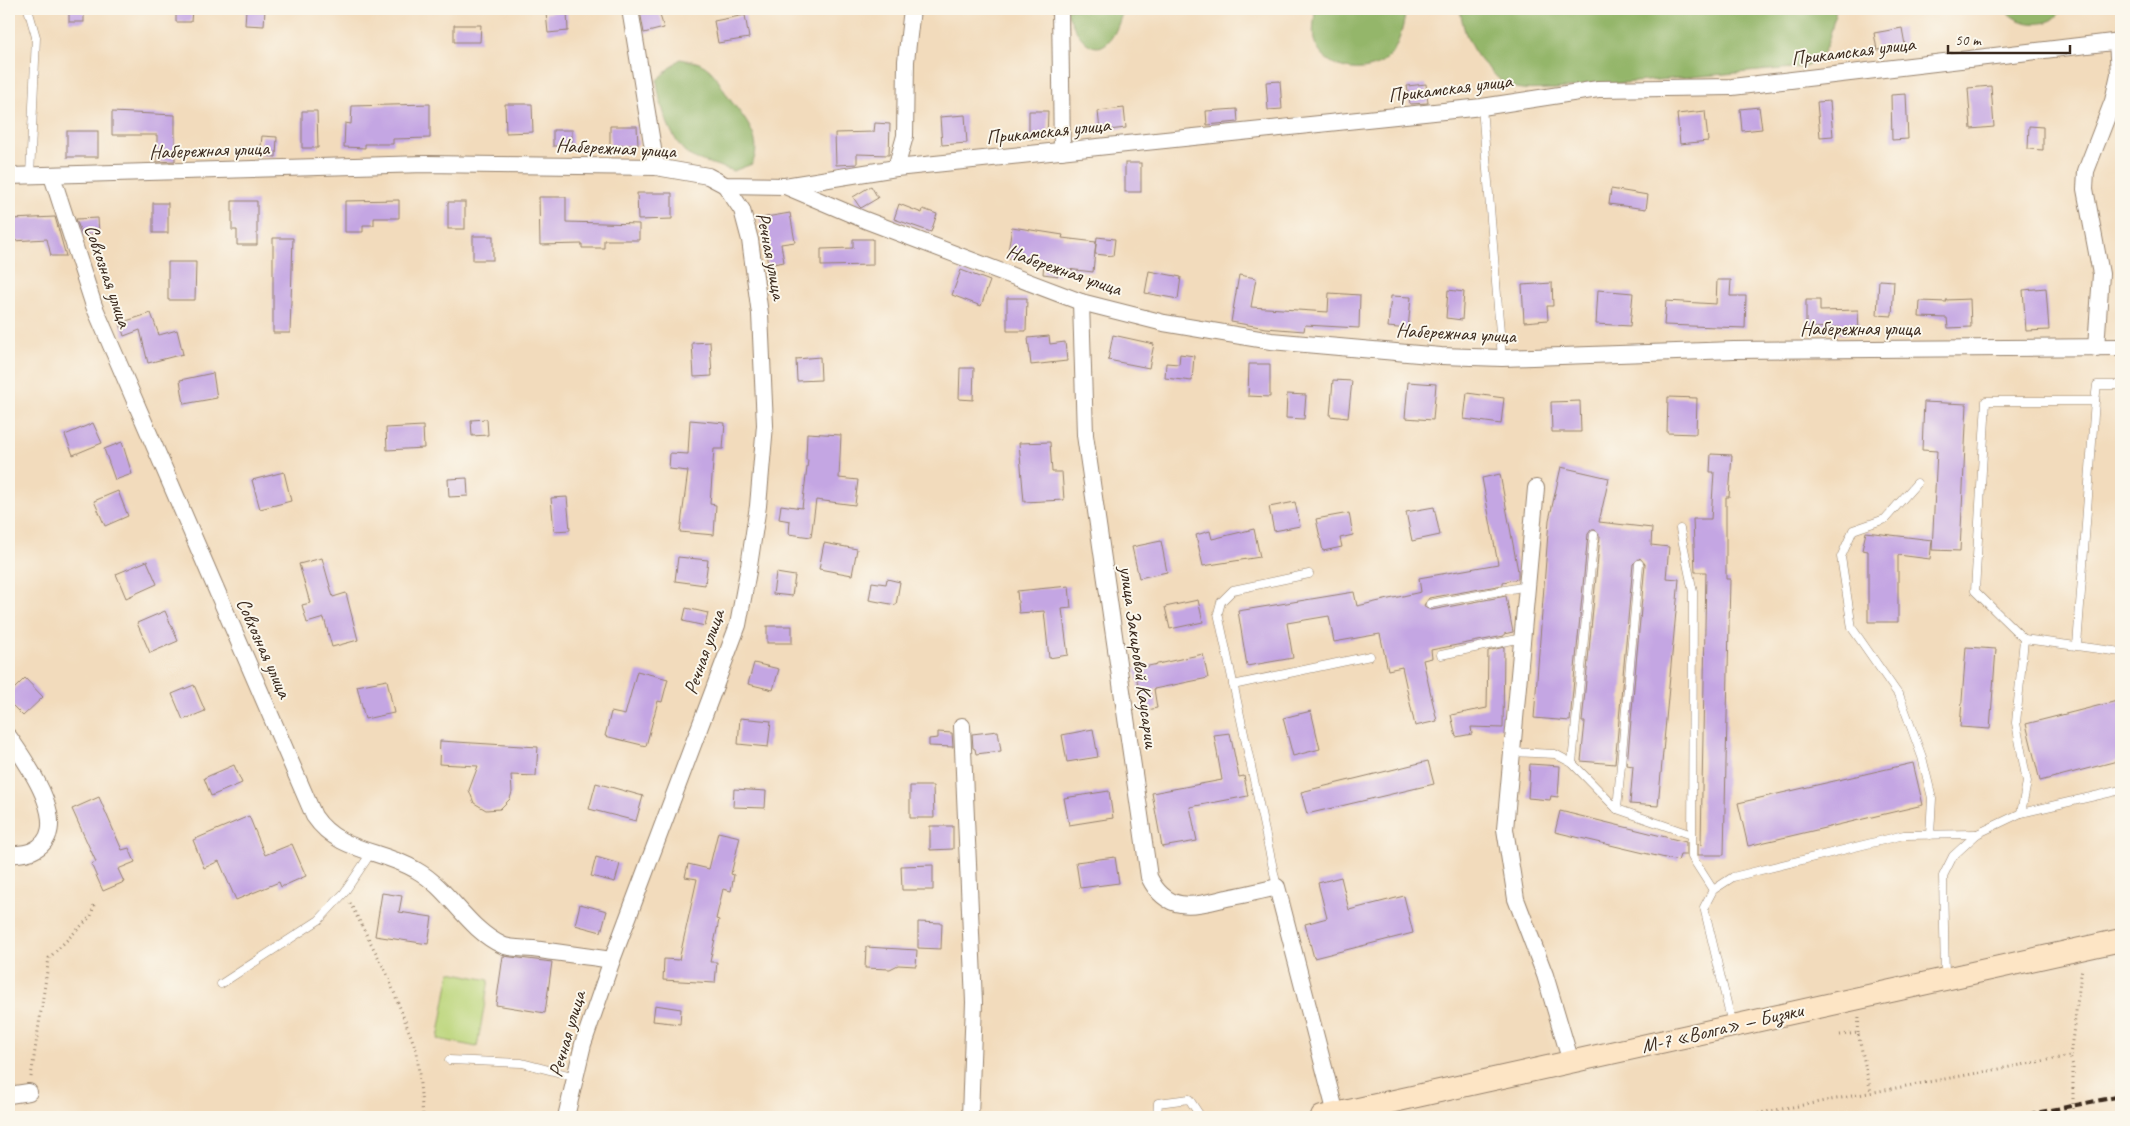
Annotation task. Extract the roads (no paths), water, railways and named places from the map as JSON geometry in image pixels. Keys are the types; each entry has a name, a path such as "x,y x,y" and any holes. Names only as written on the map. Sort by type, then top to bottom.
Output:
{"main road":[{"name":"М-7 «Волга» — Бизяки","path":"1329,1116 2121,940"}],"street":[{"path":"630,9 656,167"},
{"path":"896,168 905,136 906,61 912,9"},
{"path":"1060,9 1062,151"},
{"path":"2096,348 2101,274 2085,189 2086,171 2113,100 2119,74 2119,41"},
{"name":"Прикамская улица","path":"785,186 896,168 1482,107 1598,89 1732,87 2119,41"},
{"name":"Набережная улица","path":"9,176 425,164 656,167 708,176 725,185 785,186 865,220 1082,302 1164,323 1271,341 1441,356 1502,358 1734,350 2121,347"},
{"name":"Совхозная улица","path":"52,176 94,306 314,816 332,836 371,853 416,869 448,894 476,927 504,946 612,960"},
{"name":"Речная улица","path":"566,1117 583,1044 612,960 738,625 755,523 765,425 760,314 750,240 742,210 725,185"},
{"name":"улица Закировой Каусарии","path":"1082,302 1085,435 1149,877 1159,893 1169,900 1192,906 1277,887"},
{"path":"1536,488 1504,829 1516,899 1545,975 1571,1062"},
{"path":"962,726 974,1002 970,1117"},
{"path":"9,737 28,765 49,808 51,824 49,834 41,845 31,852 9,855"},
{"path":"1277,887 1329,1116"},
{"path":"9,1095 28,1092"}],"lane":[{"path":"28,9 36,37 30,176"},
{"path":"1482,107 1502,358"},
{"path":"2077,646 2097,385 2121,385"},
{"path":"2095,401 1986,401 1975,591 2024,639 2121,652"},
{"path":"1917,483 1885,519 1853,530 1841,557 1852,628 1900,697 1922,757 1932,798 1930,835"},
{"path":"1680,529 1693,592 1692,857 1713,890"},
{"path":"1572,763 1594,535"},
{"path":"1617,808 1639,564"},
{"path":"1277,887 1218,613 1221,602 1233,590 1308,574"},
{"path":"1430,604 1527,586"},
{"path":"1441,655 1522,638"},
{"path":"2021,813 2027,782 2016,723 2024,639"},
{"path":"1233,686 1370,656"},
{"path":"1512,752 1555,754 1572,763 1617,808 1692,835"},
{"path":"1945,979 1943,876 1953,856 1977,834 2021,813 2121,790"},
{"path":"1732,1026 1704,908 1713,890 1733,877 1904,835 1977,834"},
{"path":"221,984 319,920 344,893 371,853"},
{"path":"449,1060 522,1063 576,1077"},
{"path":"1157,1117 1158,1103 1189,1098 1201,1117"}],"railway":[{"path":"2016,1117 2121,1096"}]}
